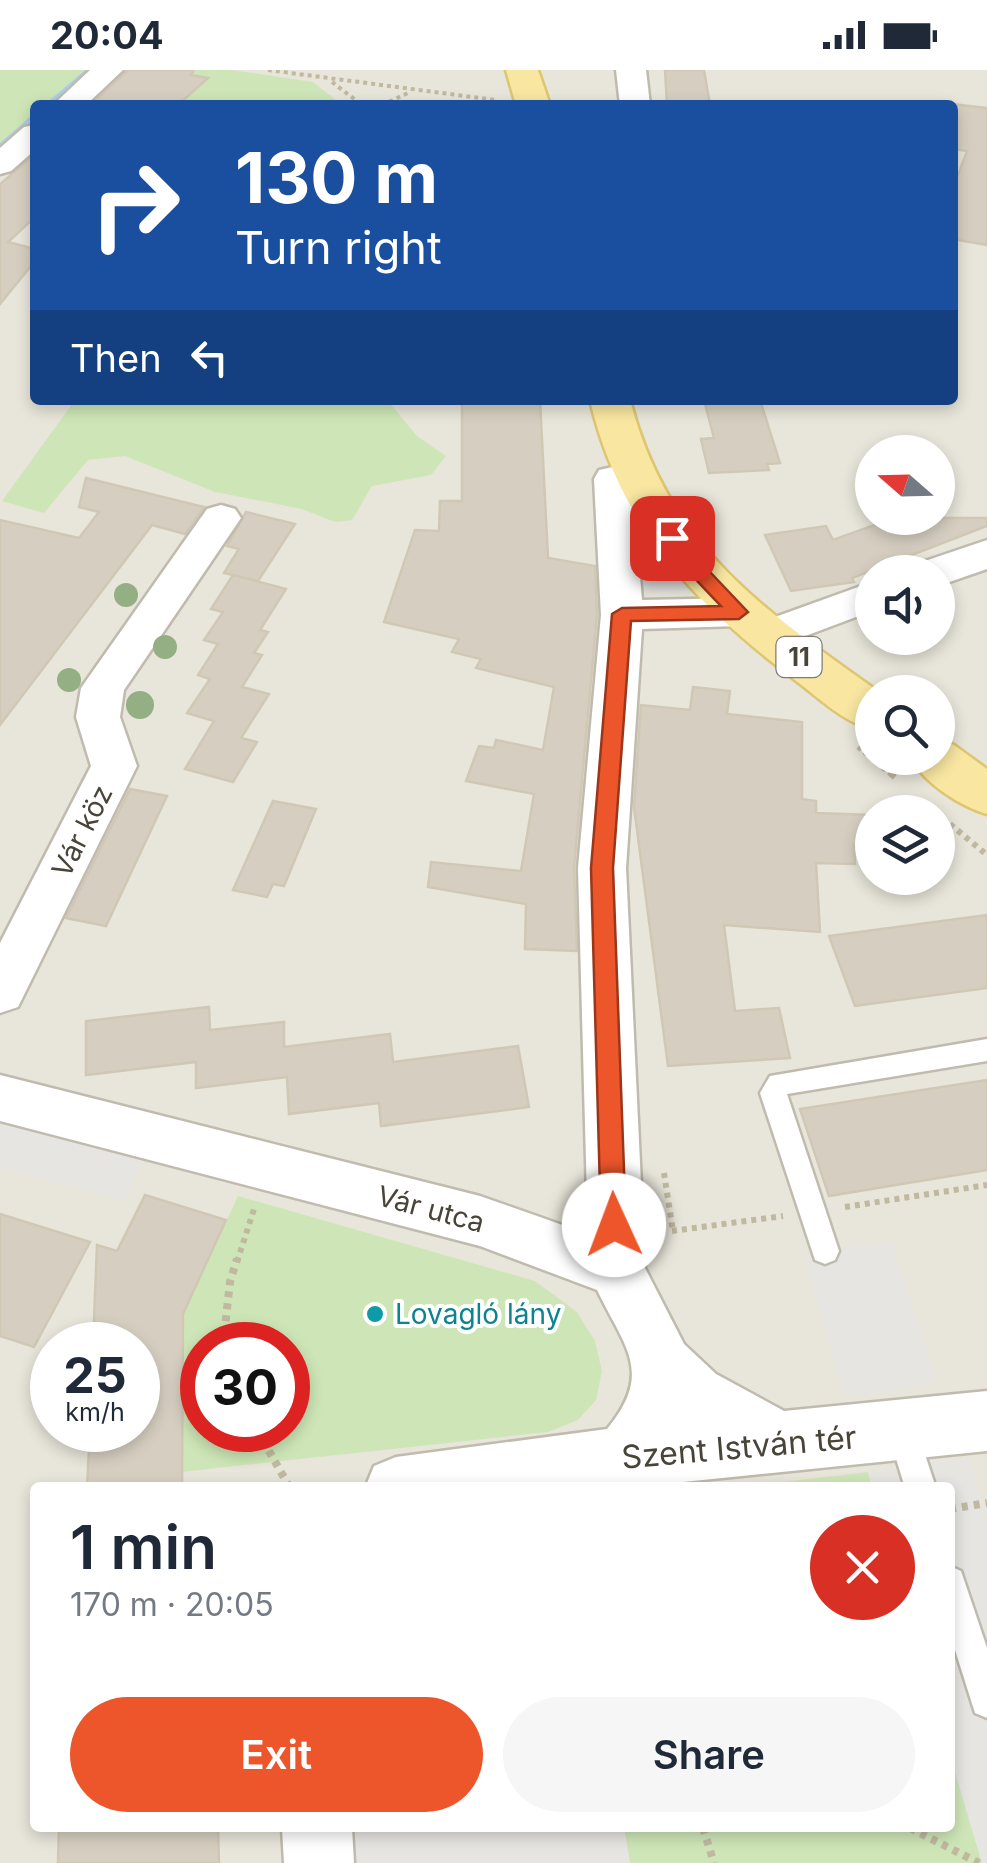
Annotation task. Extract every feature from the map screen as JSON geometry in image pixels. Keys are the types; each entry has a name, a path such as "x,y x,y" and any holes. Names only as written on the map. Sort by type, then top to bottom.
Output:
{"main road":[{"path":"522,70 532,100"},
{"name":"11","path":"611,405 625,458 655,514 688,562 855,720"},
{"path":"928,775 987,794"}],"street":[{"path":"74,100 108,70"},
{"path":"631,70 634,100"},
{"path":"0,164 30,138"},
{"path":"613,480 622,614 602,868 617,1271 663,1364 694,1395 784,1443"},
{"name":"Vár köz","path":"0,992 114,766 98,717 103,688 221,518"},
{"path":"955,566 987,554"},
{"path":"622,614 754,624 855,600"},
{"name":"Vár utca","path":"0,1098 480,1221 617,1271"},
{"path":"623,1457 658,1414 663,1364"},
{"name":"Szent István tér","path":"440,1482 623,1457 784,1443 886,1424 987,1421"},
{"path":"316,1832 319,1863"}],"lane":[{"path":"824,1250 773,1092 779,1084 987,1050"},
{"path":"886,1424 918,1482"},
{"path":"955,1598 987,1701"}],"path":[{"path":"268,70 493,100"},
{"path":"324,78 355,100"},
{"path":"394,100 412,92"},
{"path":"955,827 987,854"},
{"path":"662,1154 673,1231"},
{"path":"226,1322 230,1282 268,1166"},
{"path":"270,1452 287,1482"},
{"path":"955,1508 987,1503"},
{"path":"704,1832 714,1863"},
{"path":"918,1832 979,1863"}],"shaded area":[{"path":"0,70 987,70 987,1863 0,1863"},
{"path":"627,478 697,591 621,593"},
{"path":"0,1114 148,1152 125,1201 0,1168"},
{"path":"891,1241 937,1383 845,1397 803,1254"},
{"path":"969,1459 987,1515 987,1863 982,1863 955,1772 955,1482 871,1482 868,1472"},
{"path":"342,1832 625,1832 630,1863 344,1863"}],"green space":[{"path":"0,70 95,70 60,100 30,100 30,126 0,152"},
{"path":"128,70 232,70 313,82 336,100 94,100"},
{"path":"71,405 391,405 417,436 446,456 431,475 372,486 352,520 335,522 302,509 215,492 125,456 88,460 44,513 2,501"},
{"path":"238,1196 535,1281 577,1312 595,1341 602,1371 596,1400 578,1420 548,1432 181,1472 181,1452 310,1452 310,1322 183,1322 183,1314"},
{"path":"868,1472 871,1482 783,1482"},
{"path":"955,1772 982,1863 630,1863 625,1832 955,1832"}],"building":[{"path":"128,70 194,70 191,75 208,78 184,100 96,100"},
{"path":"665,70 704,70 709,100 667,100"},
{"path":"958,105 987,108 987,245 958,240 958,175 967,151 958,150"},
{"path":"30,159 30,222 8,242 30,248 30,267 0,304 0,184"},
{"path":"462,405 540,405 548,558 595,566 597,615 574,868 577,951 525,949 526,904 428,887 431,862 521,871 534,794 466,781 479,746 494,748 496,740 543,750 554,687 476,668 481,659 452,652 459,639 384,622 415,530 439,531 440,501 462,501"},
{"path":"705,405 762,405 780,463 767,464 769,470 709,473 701,439 714,438"},
{"path":"86,478 204,507 185,534 152,525 0,725 0,520 79,538 99,512 79,507"},
{"path":"246,512 295,524 258,581 224,573 239,549 227,546"},
{"path":"955,518 987,518 987,526 912,555 855,555 854,582 791,591 765,535 826,526 833,540 855,532 955,535"},
{"path":"233,575 286,589 260,630 268,632 254,653 262,655 242,687 269,694 241,738 257,742 233,782 185,769 214,721 187,713 210,679 198,675 218,644 204,640 223,612 211,609"},
{"path":"693,687 730,691 727,714 802,722 802,799 816,801 816,813 855,814 855,864 816,863 820,932 724,925 735,1011 779,1008 790,1058 668,1066 634,807 641,705 690,710"},
{"path":"130,789 167,796 106,926 66,918"},
{"path":"273,801 316,809 284,886 273,884 267,897 233,890"},
{"path":"987,915 987,988 855,1006 829,936"},
{"path":"209,1007 210,1030 284,1022 284,1047 390,1034 393,1062 518,1046 529,1107 381,1126 379,1103 289,1114 287,1077 196,1088 196,1062 86,1075 86,1021"},
{"path":"987,1080 987,1170 829,1196 800,1109"},
{"path":"145,1195 226,1220 180,1322 182,1482 87,1482 89,1452 160,1452 160,1322 94,1322 97,1245 117,1251"},
{"path":"0,1214 90,1242 47,1322 30,1322 30,1346 0,1336"},
{"path":"59,1832 218,1832 219,1863 58,1863"}],"waterway":[{"path":"54,100 89,70"},
{"path":"0,147 30,121"}],"place":[{"name":"Lovagló lány","path":"375,1314"}],"route":[{"path":"614,1225 602,868 622,614 739,612 688,562 672,538"}]}
